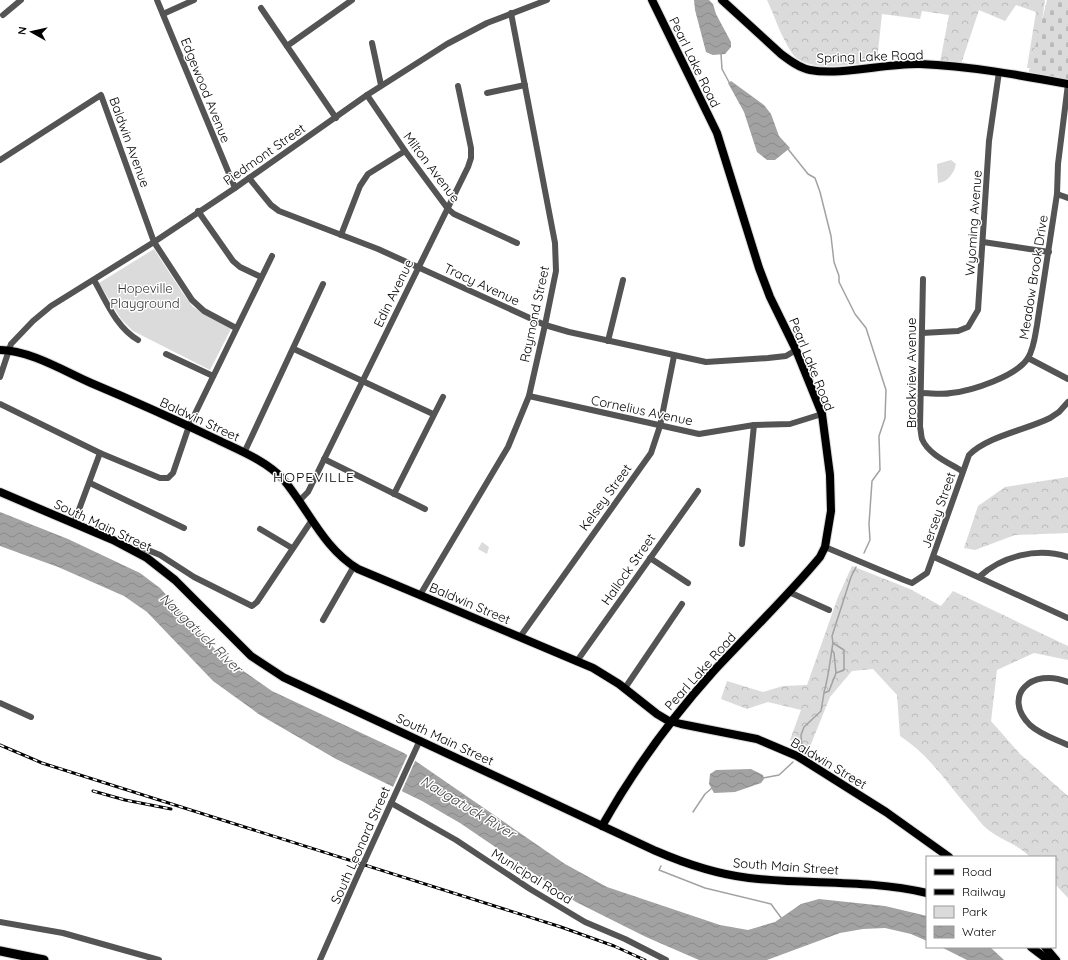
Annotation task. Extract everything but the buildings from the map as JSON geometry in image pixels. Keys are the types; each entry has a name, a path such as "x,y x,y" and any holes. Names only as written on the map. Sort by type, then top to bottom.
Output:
{"highway":[{"path":"0,951 44,960"}],"main road":[{"name":"Pearl Lake Road","path":"602,826 619,796 671,721 711,675 820,557 825,547 831,511 830,476 822,414 796,350 770,297 759,268 717,133 652,0"},
{"name":"Spring Lake Road","path":"722,0 780,54 810,70 853,70 892,65 920,64 999,72 1068,84"},
{"name":"Baldwin Street","path":"4,350 19,352 44,362 189,426 244,453 274,470 286,482 334,551 354,566 577,661 625,688 657,714 671,721 751,738 792,753 886,812 948,856"},
{"name":"South Main Street","path":"0,492 136,551 168,574 243,649 263,665 296,684 671,857 720,873 767,880 874,884 926,893"},
{"path":"1032,948 1048,960"},
{"path":"1046,948 1056,960"}],"street":[{"path":"3,15 21,0"},
{"name":"Edgewood Avenue","path":"157,0 235,188"},
{"path":"163,14 194,0"},
{"path":"287,46 352,0"},
{"name":"Piedmont Street","path":"4,350 43,312 154,242 198,211 235,188 381,85 468,31 547,0"},
{"path":"261,8 336,118"},
{"name":"Raymond Street","path":"420,595 508,447 529,396 556,271 557,258 511,13"},
{"path":"372,43 381,85"},
{"name":"Wyoming Avenue","path":"922,333 958,331 968,327 978,310 989,141 999,72"},
{"name":"Meadow Brook Drive","path":"921,393 951,393 965,390 1007,375 1028,358 1033,346 1049,252 1057,194 1058,164 1068,84"},
{"path":"487,93 525,85"},
{"name":"Edin Avenue","path":"299,501 308,492 448,208 471,158 471,148 458,86"},
{"name":"Baldwin Avenue","path":"0,160 101,95 154,242"},
{"name":"Milton Avenue","path":"367,95 405,151 454,214 517,243"},
{"path":"341,235 360,186 368,174 405,151"},
{"name":"Tracy Avenue","path":"249,178 271,205 279,211 378,249 545,325 608,341 706,362 786,356 796,350"},
{"path":"1057,194 1068,198"},
{"path":"198,211 233,260 240,267 261,277"},
{"path":"154,242 192,300 204,310 236,328"},
{"path":"983,242 1049,252"},
{"path":"0,404 100,453 160,478 168,478 173,473 189,426 272,256"},
{"name":"Brookview Avenue","path":"923,279 920,427 922,440 942,459 962,471"},
{"path":"94,280 119,323 131,336 138,340"},
{"path":"608,341 623,280"},
{"path":"244,453 294,349 323,284"},
{"path":"294,349 433,414"},
{"path":"0,377 4,350"},
{"path":"166,354 213,376"},
{"name":"Kelsey Street","path":"520,637 538,609 650,453 660,426 674,356"},
{"path":"1028,358 1068,378"},
{"name":"Cornelius Avenue","path":"529,396 699,434 754,425 790,424 822,414"},
{"path":"394,494 433,414 443,397"},
{"name":"Jersey Street","path":"825,547 912,583 927,573 934,557 962,471 969,455 975,449 1042,422 1059,412 1068,402"},
{"path":"742,544 754,425"},
{"path":"74,523 100,453"},
{"path":"324,460 425,509"},
{"path":"90,483 184,528"},
{"name":"Hallock Street","path":"577,661 698,491"},
{"path":"136,551 143,548 157,553 194,577 252,606 257,602 312,520"},
{"path":"260,529 292,548"},
{"path":"978,577 988,568 1018,556 1036,553 1051,554 1068,558"},
{"path":"934,557 1068,618"},
{"path":"650,558 688,583"},
{"path":"323,620 354,566"},
{"path":"789,592 829,610"},
{"path":"625,688 682,604"},
{"path":"1068,682 1059,678 1036,679 1022,689 1020,698 1020,707 1029,724 1040,733 1068,745"},
{"path":"0,703 31,717"},
{"name":"South Leonard Street","path":"320,960 420,740"},
{"name":"Municipal Road","path":"391,803 456,840 530,889 585,922 625,939 666,960"},
{"path":"0,922 63,933 159,960"}],"green space":[{"path":"767,0 1045,0 1035,68 1027,68 1036,12 1016,5 1005,21 979,10 961,64 940,62 949,15 922,11 920,19 882,14 877,61 857,64 819,66 808,64 792,53 781,34"},
{"path":"1047,0 1068,0 1068,80 1029,72"},
{"path":"951,160 956,164 954,171 948,179 938,183 937,164"},
{"name":"Hopeville Playground","path":"154,249 193,307 231,329 210,370 133,331 121,319 99,283"},
{"path":"1068,477 1068,533 1015,535 975,550 964,548 978,506 1005,487"},
{"path":"482,542 489,547 487,554 478,549"},
{"path":"852,566 910,589 941,606 953,591 1068,646 1068,660 1034,653 997,670 991,721 1019,753 1068,796 1068,898 1056,885 1056,856 1029,856 986,828 939,771 921,752 900,736 897,695 873,669 852,671 830,697 809,749 790,740 801,710 768,702 747,709 721,699 727,681 763,692 783,686 807,685 838,597"}],"water":[{"path":"694,0 709,0 713,4 716,14 731,42 731,47 725,54 713,55 706,52 695,10"},
{"path":"731,81 764,105 771,114 779,136 790,148 775,160 767,160 757,152 744,112 728,83"},
{"name":"Naugatuck River","path":"0,512 68,539 140,573 160,588 223,658 272,691 404,753 565,864 607,887 720,925 748,930 775,922 801,904 819,899 885,906 926,916 926,941 911,934 885,928 863,929 840,933 767,960 699,960 646,937 576,902 460,823 422,801 336,759 260,715 213,681 147,612 124,596 58,567 0,546"},
{"path":"751,769 763,775 764,779 761,783 735,792 714,793 709,784 710,774 716,770"},
{"path":"943,948 991,948 1004,960 967,960"}],"pier":[{"path":"408,754 416,759 401,793 392,789"}],"waterway":[{"path":"721,54 722,69 730,84"},
{"path":"788,149 808,174 815,178 831,236 834,262 839,276 839,282 855,314 866,328 886,390 885,418 879,436 880,470 872,481 869,524 870,540 864,553"},
{"path":"802,749 801,735 804,727 821,711 824,693 829,691 836,673 844,670 844,650 833,643 832,636 851,577 856,567"},
{"path":"824,692 833,643"},
{"path":"832,650 834,653 836,673"},
{"path":"763,778 779,775 793,762"},
{"path":"693,812 705,794 712,788"},
{"path":"661,866 659,870 705,888 771,904 782,919"}],"railway":[{"path":"0,745 42,763 561,927 614,946 645,960"},
{"path":"93,791 125,800 171,809"}],"district":[{"name":"HOPEVILLE","path":"314,477"}]}
